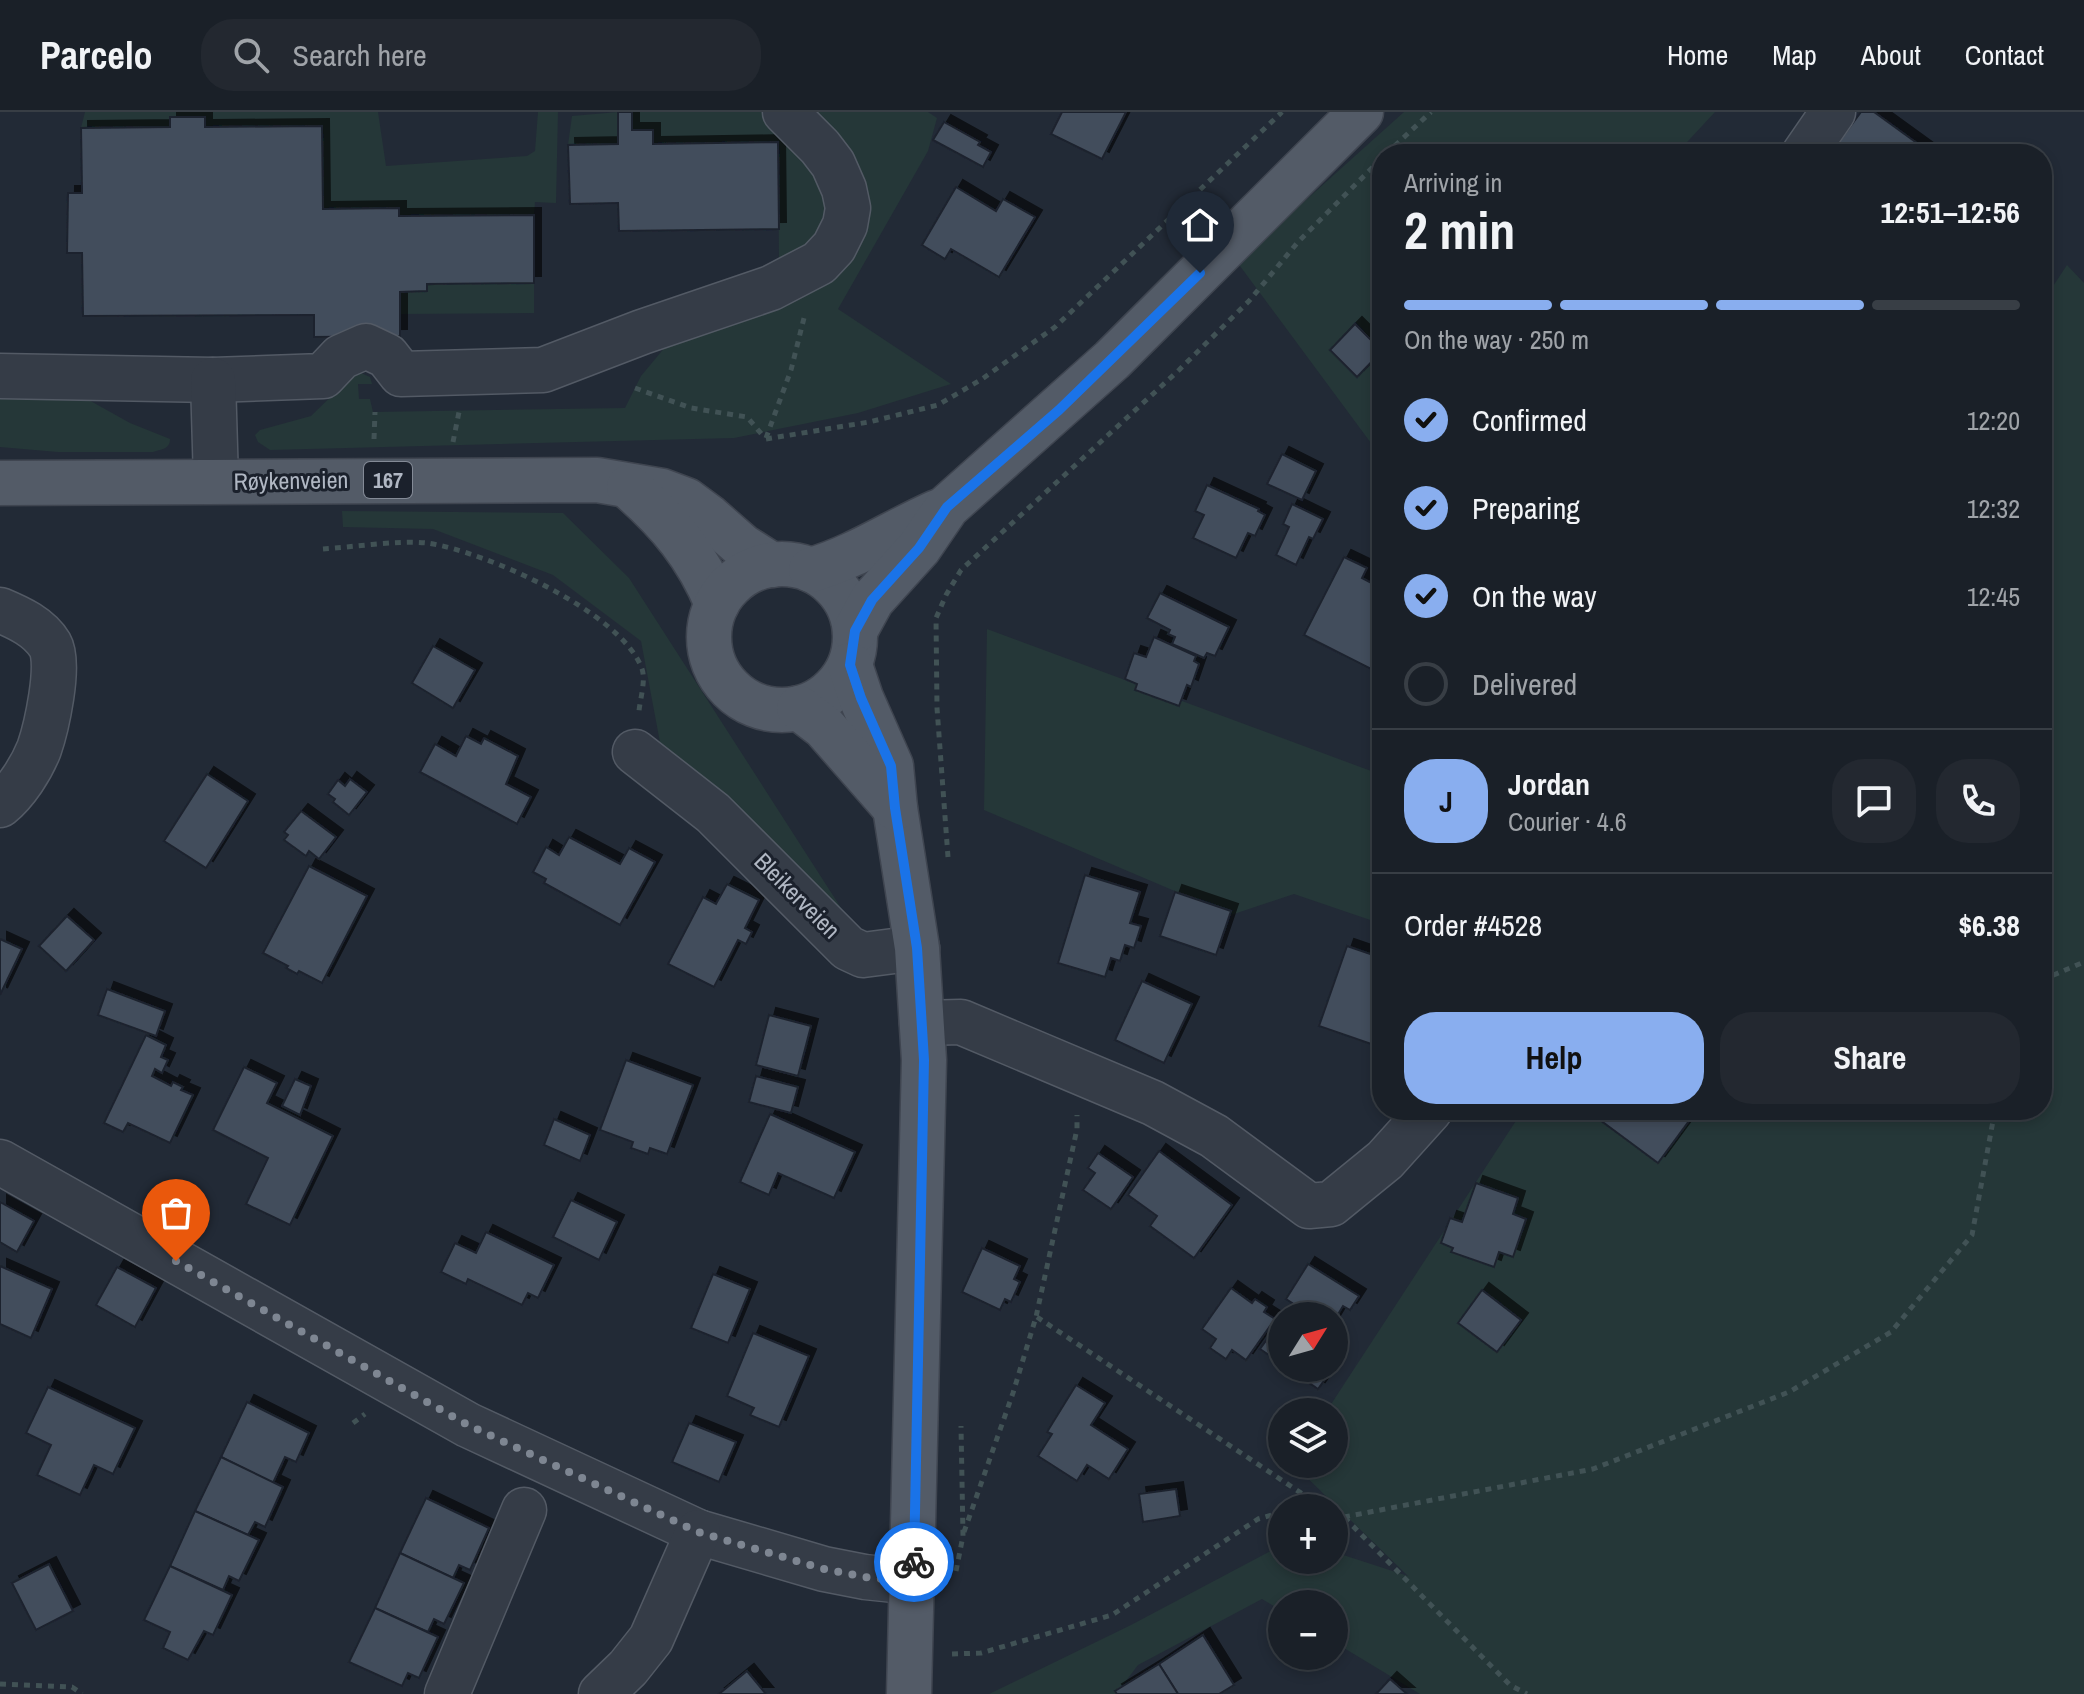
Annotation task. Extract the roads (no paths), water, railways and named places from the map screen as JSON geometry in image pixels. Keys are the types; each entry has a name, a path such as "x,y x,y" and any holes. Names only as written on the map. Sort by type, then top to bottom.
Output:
{"main road":[{"path":"947,507 919,548 872,600 838,685 821,700 799,708 779,710 758,707 725,682 714,665 710,624 717,604 731,585 750,572 843,561 947,507 1112,360 1361,112"},
{"name":"Røykenveien","path":"0,483 597,480 662,491 686,500 742,546 792,567"},
{"path":"629,487 659,513 682,540 704,572 717,604"},
{"name":"167","path":"792,567 828,580 841,594 851,612 853,648"},
{"path":"853,648 861,698 891,766 917,948 922,1023 924,1060 910,1675"},
{"path":"799,708 824,727 895,808"}],"street":[{"path":"0,376 213,380 323,376 341,357 366,346 387,356 401,374 543,370 771,288 819,263 834,247 845,225 848,208 844,189 833,164 820,147 785,112"},
{"path":"1811,144 1833,112"},
{"path":"213,380 216,481"},
{"path":"0,610 26,621 51,647 54,682 38,751 13,795 0,805"},
{"name":"Bleikerveien","path":"635,752 713,813 848,948 863,955 917,948"},
{"path":"922,1023 961,1022 1153,1103 1214,1136 1309,1206 1331,1204 1385,1160 1421,1120"},
{"path":"0,1162 468,1425 698,1532 824,1569 913,1582"},
{"path":"447,1694 524,1510"},
{"path":"601,1694 628,1668 651,1639 698,1532"}]}
